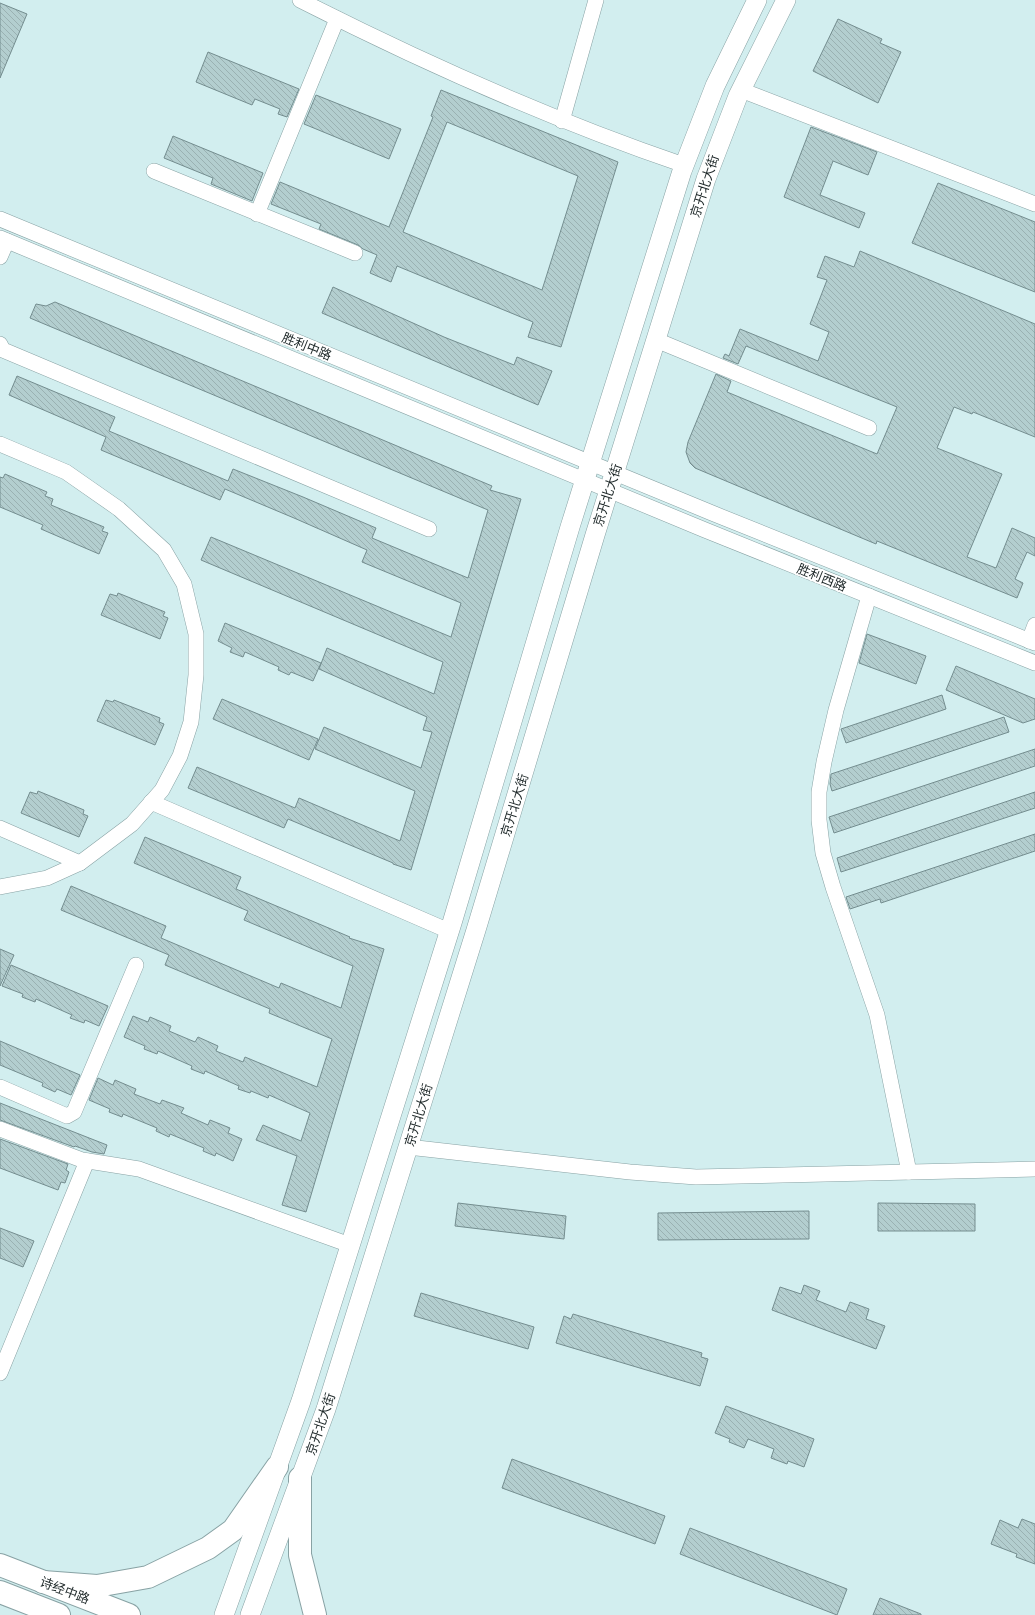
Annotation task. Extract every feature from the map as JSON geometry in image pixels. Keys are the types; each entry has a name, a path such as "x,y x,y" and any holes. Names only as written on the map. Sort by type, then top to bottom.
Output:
{"highway":[{"path":"43,1582 97,1586 148,1577 202,1551 233,1530 277,1468"},
{"path":"300,1478 300,1555 315,1615"},
{"name":"诗经中路","path":"0,1565 129,1615"},
{"name":"诗经中路","path":"0,1592 42,1611 60,1615"}],"main road":[{"name":"京开北大街","path":"250,1615 326,1409 476,930 612,481 706,179 741,90 786,0"},
{"name":"京开北大街","path":"224,1615 301,1401 449,931 588,472 684,165 714,86 753,1"}],"street":[{"path":"300,0 337,19 538,112 684,165"},
{"path":"562,121 596,0"},
{"path":"258,214 337,19"},
{"path":"741,90 1035,204"},
{"path":"154,171 355,253"},
{"name":"胜利中路","path":"0,219 588,472"},
{"path":"0,257 3,240"},
{"name":"胜利中路","path":"3,240 612,481"},
{"path":"656,340 869,428"},
{"path":"1,350 429,529"},
{"path":"0,444 66,472 119,509 164,550 184,584 196,634 196,675 191,722 180,756 162,790 132,824 80,863 48,878 0,886"},
{"name":"胜利西路","path":"612,481 869,596 1035,663"},
{"name":"胜利西路","path":"612,481 1032,642"},
{"path":"869,596 836,710 824,762 819,792 819,820 823,853 833,887 877,1015 910,1172"},
{"path":"1032,642 1035,625"},
{"path":"151,802 449,931"},
{"path":"0,828 80,863"},
{"path":"0,1087 67,1116 74,1112 136,965"},
{"path":"0,1130 87,1161 139,1168 350,1245"},
{"path":"408,1147 630,1172 696,1177 1035,1169"},
{"path":"0,1373 87,1161"}],"building":[{"path":"0,3 27,14 0,78"},
{"path":"838,19 882,39 880,43 901,52 878,103 813,71"},
{"path":"208,52 299,89 287,117 278,114 280,109 255,99 252,105 196,82"},
{"path":"441,90 618,162 561,347 528,337 533,322 397,266 391,282 370,273 377,255 363,249 358,245 319,229 321,224 271,204 280,182 389,227 433,117 431,116","holes":["447,122 578,176 542,290 403,232"]},
{"path":"316,95 401,129 389,159 304,124"},
{"path":"811,127 877,152 868,175 833,161 820,195 865,213 859,228 784,197"},
{"path":"173,136 263,173 252,201 211,184 213,178 164,158"},
{"path":"938,183 1035,222 1035,292 912,243"},
{"path":"860,251 1035,324 1035,437 973,412 972,414 954,407 937,448 1002,474 967,557 996,568 1012,528 1035,538 1035,556 1027,552 1015,579 1023,583 1017,598 877,541 876,544 695,468 690,463 686,452 688,442 716,374 731,381 727,392 877,454 897,407 746,346 738,364 723,358 725,354 729,356 740,329 818,361 829,332 810,324 827,280 817,277 825,256 854,267"},
{"path":"333,287 444,337 514,365 517,357 552,371 538,405 322,313"},
{"path":"55,302 492,486 490,490 521,499 411,870 393,864 288,819 284,828 188,788 197,767 295,808 299,798 400,841 415,791 315,749 324,727 421,768 432,732 423,730 427,717 319,669 327,648 434,694 443,662 201,560 211,537 451,637 461,603 362,562 367,550 294,518 225,489 220,500 101,450 106,437 9,395 17,376 115,417 109,431 228,481 233,469 303,497 376,528 372,538 468,578 488,510 30,318 36,304 46,306"},
{"path":"5,474 47,492 45,496 53,499 51,505 104,527 102,531 108,533 99,554 41,529 43,525 0,507 0,477 3,478"},
{"path":"118,593 165,612 163,616 168,618 160,639 101,615 110,594 117,596"},
{"path":"225,623 321,663 313,681 291,672 289,675 278,670 279,667 245,652 243,657 230,652 232,648 218,641"},
{"path":"867,634 926,656 916,684 859,663"},
{"path":"956,666 1035,699 1035,719 1023,723 946,690"},
{"path":"942,695 946,709 846,743 841,729"},
{"path":"222,699 318,739 309,760 213,719"},
{"path":"106,700 113,702 114,700 160,718 159,722 164,724 155,745 97,721"},
{"path":"1004,717 1009,732 832,791 830,784 831,774"},
{"path":"1035,749 1035,766 834,833 829,817"},
{"path":"38,791 84,810 83,814 88,816 79,837 21,813 30,792 37,794"},
{"path":"1035,792 1035,808 841,872 837,858"},
{"path":"1035,834 1035,851 881,903 880,899 850,909 846,897"},
{"path":"145,837 241,877 236,889 350,937 349,938 384,949 306,1212 282,1205 297,1156 256,1140 263,1125 301,1141 310,1113 269,1095 268,1098 251,1091 250,1093 238,1089 239,1086 205,1071 204,1074 191,1069 192,1066 158,1051 157,1054 144,1049 145,1046 124,1037 133,1016 148,1022 150,1017 171,1026 169,1031 195,1042 198,1037 218,1046 216,1051 243,1062 245,1057 317,1087 332,1039 269,1013 270,1009 165,965 169,955 61,910 71,886 166,926 161,938 279,988 281,983 341,1008 353,966 244,920 248,911 134,863"},
{"path":"0,949 14,955 0,986"},
{"path":"11,965 108,1006 99,1026 85,1020 84,1023 70,1018 72,1015 36,999 35,1002 22,997 23,994 2,986"},
{"path":"0,1041 80,1075 71,1095 57,1089 55,1092 42,1086 43,1083 0,1065"},
{"path":"98,1078 113,1085 115,1080 136,1089 134,1094 160,1104 162,1100 184,1108 181,1113 208,1125 210,1120 230,1128 228,1133 242,1139 233,1161 216,1153 215,1156 203,1151 204,1148 170,1134 169,1137 156,1131 157,1128 123,1114 122,1117 109,1112 110,1109 89,1100"},
{"path":"0,1103 107,1145 104,1154 92,1152 75,1146 74,1147 0,1120"},
{"path":"0,1139 68,1164 66,1170 69,1172 65,1183 61,1182 58,1190 0,1168"},
{"path":"458,1203 566,1216 564,1239 455,1226"},
{"path":"878,1203 975,1204 975,1231 878,1231"},
{"path":"809,1211 809,1239 658,1240 658,1213"},
{"path":"0,1228 34,1241 23,1267 0,1258"},
{"path":"804,1285 820,1291 816,1300 846,1312 850,1302 869,1309 866,1319 885,1326 876,1349 772,1310 780,1287 801,1294"},
{"path":"421,1293 534,1327 528,1349 414,1316"},
{"path":"573,1314 702,1353 701,1357 708,1359 700,1386 556,1343 564,1316 571,1319"},
{"path":"726,1406 814,1439 804,1467 788,1461 787,1464 771,1458 774,1449 748,1439 744,1448 729,1442 730,1439 715,1433"},
{"path":"512,1459 665,1516 655,1544 502,1488"},
{"path":"1022,1519 1035,1524 1035,1564 1016,1557 1017,1554 991,1544 1000,1520 1018,1528"},
{"path":"690,1528 847,1589 837,1615 680,1554"},
{"path":"880,1598 921,1614 921,1615 873,1615"}]}
